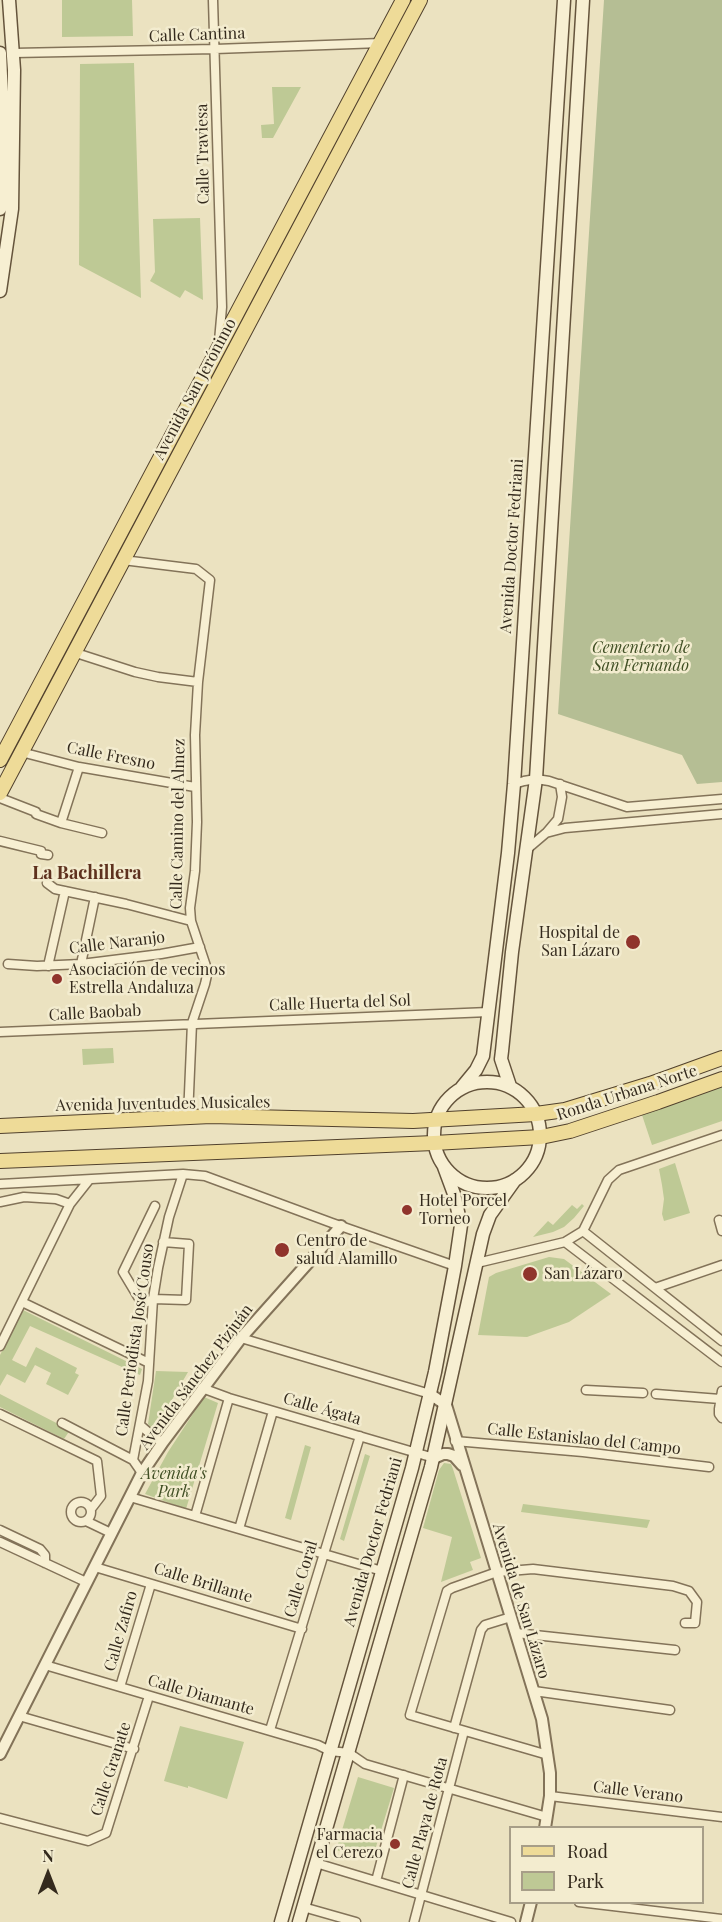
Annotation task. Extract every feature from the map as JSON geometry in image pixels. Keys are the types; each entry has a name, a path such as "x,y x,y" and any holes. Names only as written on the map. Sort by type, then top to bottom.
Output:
{"main road":[{"path":"0,291 12,209 14,54 9,0"},
{"name":"Avenida San Jerónimo","path":"0,760 404,0"},
{"name":"Avenida San Jerónimo","path":"0,793 420,0"},
{"name":"Avenida Doctor Fedriani","path":"436,1119 443,1104 462,1087 476,1070 483,1056 489,1012 514,784 564,0"},
{"path":"510,1086 501,1059 536,779 583,0"},
{"path":"0,53 2,99 0,209"},
{"name":"Ronda Urbana Norte","path":"436,1119 536,1114 565,1110 650,1084 722,1058"},
{"name":"Ronda Urbana Norte","path":"434,1143 541,1137 592,1124 722,1078"},
{"path":"444,1167 461,1182 472,1187 497,1188 515,1180 528,1170 539,1149 541,1137 536,1114 526,1098 510,1086 490,1082 474,1083 462,1087"},
{"name":"Avenida Juventudes Musicales","path":"0,1126 211,1116 413,1121 436,1119"},
{"path":"0,1161 434,1143 433,1131 436,1119"},
{"name":"Avenida Doctor Fedriani","path":"281,1922 416,1453 430,1394 461,1225 454,1194 434,1143"},
{"path":"299,1922 434,1458 482,1236 490,1215 515,1180"}],"street":[{"name":"Calle Traviesa","path":"213,0 222,308 218,349"},
{"name":"Calle Cantina","path":"14,54 215,50 381,43"},
{"path":"222,308 226,315 234,320 250,321"},
{"name":"Calle Camino del Almez","path":"123,560 196,569 210,580 198,682 195,871 190,908 191,921 207,975 192,1023 188,1118"},
{"path":"73,652 135,672 198,682"},
{"name":"Calle Fresno","path":"21,752 79,767 195,787"},
{"path":"61,823 79,767"},
{"path":"514,784 536,779 560,784 627,807 722,799"},
{"path":"526,850 558,819 562,797 560,784"},
{"path":"0,798 61,823 102,833"},
{"path":"609,824 627,807"},
{"path":"546,832 565,828 722,814"},
{"path":"0,841 41,851 41,854 48,855"},
{"path":"47,883 55,889 191,921"},
{"path":"48,966 65,891"},
{"path":"81,964 95,897"},
{"name":"Calle Naranjo","path":"8,964 37,966 81,964 141,957 200,946"},
{"name":"Calle Huerta del Sol","path":"192,1023 489,1012"},
{"name":"Calle Baobab","path":"0,1032 192,1023"},
{"path":"477,1263 565,1242 583,1231 608,1180 619,1170 722,1135"},
{"path":"0,1184 183,1174 205,1176 455,1266"},
{"name":"Calle Periodista José Couso","path":"142,1473 133,1460 149,1363 153,1299 163,1242 183,1174"},
{"path":"0,1346 70,1204 89,1180"},
{"path":"0,1193 4,1201 24,1197 56,1199 70,1204"},
{"path":"155,1206 123,1272 138,1297 145,1303 153,1299 186,1300 189,1244 163,1242"},
{"path":"719,1220 722,1231"},
{"name":"Avenida Sánchez Pizjuán","path":"0,1754 142,1473 162,1442 241,1338 341,1226"},
{"path":"583,1231 722,1341"},
{"path":"565,1242 722,1362"},
{"path":"655,1288 722,1265"},
{"path":"22,1302 149,1363"},
{"path":"241,1338 430,1394 446,1405"},
{"name":"Calle Ágata","path":"202,1389 434,1458"},
{"path":"586,1390 643,1393"},
{"path":"656,1394 721,1395 719,1414 722,1418"},
{"path":"195,1516 229,1398"},
{"name":"Avenida de San Lázaro","path":"446,1405 455,1441 542,1719 548,1755 550,1796 546,1822"},
{"path":"239,1529 273,1411"},
{"path":"0,1414 97,1461 101,1496 91,1509 86,1521"},
{"path":"62,1423 133,1460"},
{"path":"140,1425 162,1442"},
{"name":"Calle Coral","path":"270,1731 360,1436"},
{"name":"Calle Estanislao del Campo","path":"455,1441 583,1452 709,1467"},
{"path":"434,1458 448,1454 459,1461 465,1469"},
{"path":"130,1497 382,1571"},
{"path":"91,1509 87,1504 81,1502 75,1504 71,1509 73,1518 79,1522 86,1521 111,1533"},
{"path":"0,1530 40,1549 45,1555 45,1563"},
{"path":"0,1542 86,1582"},
{"name":"Calle Brillante","path":"95,1567 302,1629"},
{"path":"548,1755 410,1715 447,1592 452,1588 497,1572 533,1569 673,1586 689,1591 697,1602 695,1623 685,1623"},
{"name":"Calle Zafiro","path":"120,1687 151,1584"},
{"path":"454,1728 481,1630 485,1625 511,1617"},
{"path":"516,1633 675,1650"},
{"name":"Calle Diamante","path":"45,1665 349,1754 365,1764 449,1789 546,1822"},
{"path":"534,1691 670,1710"},
{"name":"Calle Granate","path":"0,1818 88,1841 106,1833 149,1695"},
{"path":"19,1716 134,1749"},
{"name":"Calle Playa de Rota","path":"414,1922 464,1731"},
{"path":"376,1881 404,1775"},
{"name":"Calle Verano","path":"550,1796 722,1817"},
{"path":"316,1863 511,1922"},
{"path":"526,1922 530,1904"},
{"path":"596,1904 722,1919"},
{"path":"303,1907 356,1922"}],"green space":[{"path":"62,0 132,0 133,36 62,37"},
{"name":"Cementerio de San Fernando","path":"604,0 722,0 722,782 697,784 682,755 558,714"},
{"path":"134,63 141,298 79,265 80,64"},
{"path":"272,87 301,87 273,138 262,138 261,125 274,124"},
{"path":"200,218 203,300 185,290 180,298 150,281 155,272 153,219"},
{"path":"113,1048 114,1063 83,1065 82,1049"},
{"path":"722,1086 722,1121 652,1145 642,1115"},
{"path":"675,1163 690,1213 664,1221 662,1214 664,1199 659,1169"},
{"path":"582,1204 584,1206 564,1227 533,1237 548,1221 553,1225 572,1205 577,1209"},
{"path":"549,1257 564,1259 611,1294 569,1322 527,1337 478,1335 489,1277"},
{"path":"23,1310 142,1369 140,1375 30,1326 12,1360 26,1367 36,1347 77,1368 75,1373 79,1375 68,1395 46,1384 51,1373 35,1365 25,1383 7,1374 0,1386 0,1355"},
{"path":"156,1371 188,1372 154,1431 148,1424"},
{"path":"0,1394 70,1430 64,1439 0,1407"},
{"name":"Avenida's Park","path":"204,1397 218,1403 186,1509 145,1494 168,1452"},
{"path":"305,1445 311,1447 291,1520 285,1518"},
{"path":"365,1454 370,1456 344,1541 340,1539"},
{"path":"444,1463 451,1464 453,1469 481,1558 470,1562 473,1570 441,1582 452,1537 423,1528 439,1470"},
{"path":"523,1504 650,1520 647,1528 521,1512"},
{"path":"180,1726 244,1742 227,1799 164,1781"},
{"path":"358,1777 394,1788 372,1860 336,1850"}],"place":[{"name":"Hospital de San Lázaro","path":"633,942"},
{"name":"Asociación de vecinos Estrella Andaluza","path":"57,979"},
{"name":"Hotel Porcel Torneo","path":"407,1210"},
{"name":"Centro de salud Alamillo","path":"282,1250"},
{"name":"San Lázaro","path":"530,1274"},
{"name":"Farmacia el Cerezo","path":"395,1844"}],"district":[{"name":"La Bachillera","path":"87,873"}]}
